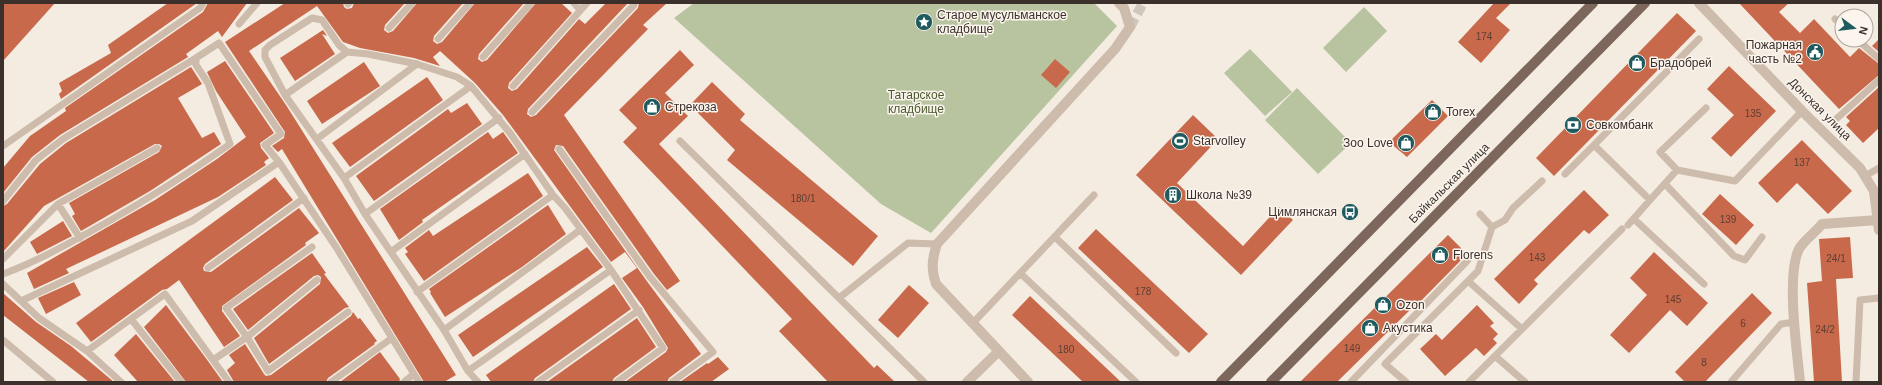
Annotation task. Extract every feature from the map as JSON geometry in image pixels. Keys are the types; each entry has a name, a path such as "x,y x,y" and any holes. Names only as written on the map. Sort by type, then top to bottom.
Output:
{"main road":[{"name":"Байкальская улица","path":"1221,382 1593,3"},
{"name":"Байкальская улица","path":"1277,380 1645,3"}],"street":[{"path":"1028,382 998,352 936,284 932,272 932,258 937,244 1115,49 1130,27 1124,8 1119,3"},
{"name":"Донская улица","path":"1702,4 1802,111 1860,168 1874,191 1879,230"},
{"path":"1800,382 1794,322 1794,268 1799,249 1822,224 1878,220"},
{"path":"967,382 998,352"}],"lane":[{"path":"3,146 200,8 203,3"},
{"path":"239,24 256,3"},
{"path":"389,28 412,3"},
{"path":"438,39 470,3"},
{"path":"483,57 531,3"},
{"path":"574,3 580,10"},
{"path":"513,86 587,3"},
{"path":"532,112 634,5 632,3"},
{"path":"474,381 444,330 392,251 365,214 344,178 286,94 265,57 265,50 270,45 312,18 322,20 339,45 347,52 368,54 416,64 457,77 471,86 498,118 553,195 565,208 611,270 664,348 617,382"},
{"path":"1565,174 1699,39"},
{"path":"3,201 36,160 62,139 219,43 281,134 265,146 279,162 304,198 347,264 419,382"},
{"path":"1867,48 1879,59"},
{"path":"286,94 347,52"},
{"path":"3,274 20,268 80,238 164,189 230,144 208,84 196,65 196,58"},
{"path":"317,139 416,64"},
{"path":"1834,121 1879,80"},
{"path":"344,178 471,86"},
{"path":"1706,108 1660,152 1677,170 1734,181 1802,111"},
{"path":"365,214 498,118"},
{"path":"680,141 924,382"},
{"path":"1594,145 1650,200"},
{"path":"3,259 58,204 156,148"},
{"path":"559,149 650,277 713,352 672,382"},
{"path":"392,251 525,154"},
{"path":"21,301 192,221 279,162"},
{"path":"1865,176 1879,168"},
{"path":"1469,382 1634,219 1677,170"},
{"path":"1406,382 1385,364 1478,271 1492,227 1505,220 1513,208 1542,181"},
{"path":"1665,184 1734,256 1745,260 1762,237"},
{"path":"418,292 553,195"},
{"path":"972,324 1094,195"},
{"path":"208,268 304,198"},
{"path":"58,204 80,238"},
{"path":"1480,214 1492,227"},
{"path":"1634,219 1704,284"},
{"path":"444,330 580,230"},
{"path":"1055,237 1176,353"},
{"path":"839,298 908,243 937,244"},
{"path":"312,247 226,308 247,337 268,371 348,312"},
{"path":"1351,382 1468,260"},
{"path":"468,371 611,270"},
{"path":"1020,273 1136,382"},
{"path":"213,360 247,337 317,280"},
{"path":"1468,281 1522,329"},
{"path":"3,284 39,318 87,351 121,382"},
{"path":"87,351 165,294 229,382"},
{"path":"1435,294 1446,303"},
{"path":"1856,382 1860,300 1879,298"},
{"path":"538,382 639,310"},
{"path":"131,319 181,382"},
{"path":"1731,382 1781,324 1794,322"},
{"path":"331,382 392,338"},
{"path":"3,340 53,382"},
{"path":"1495,356 1525,382"},
{"path":"404,382 414,374"}],"green space":[{"name":"Татарское кладбище","path":"694,3 1094,3 1117,26 931,233 881,204 674,18"},
{"path":"1364,7 1387,31 1346,72 1323,48"},
{"path":"1250,49 1292,92 1265,116 1224,73"},
{"path":"1297,88 1351,143 1318,174 1265,120"}],"building":[{"path":"3,3 55,3 3,61"},
{"path":"168,3 197,3 61,99 59,94 62,91 59,83 111,53 108,45"},
{"path":"208,3 247,3 222,37 218,31 186,54 188,57 60,135 32,157 3,193 3,168 30,136 66,111 65,108 203,12"},
{"path":"285,3 343,3 344,7 347,9 352,8 354,3 405,3 385,25 384,30 388,33 393,31 417,3 463,3 434,36 433,41 437,44 442,42 475,3 524,3 479,54 478,59 482,62 487,60 536,3 561,3 572,13 509,83 508,88 512,91 517,89 579,19 585,24 606,3 628,3 528,109 527,114 531,117 536,115 638,8 639,3 667,3 643,25 648,29 564,115 680,281 667,290 563,146 556,145 554,150 646,280 701,354 669,378 667,382 625,382 666,352 668,348 643,307 622,278 637,268 625,252 611,262 503,115 475,83 440,51 433,57 440,66 414,58 360,48 343,42 317,6 249,51 286,105 456,375 444,382 424,382 282,149 278,152 272,146 284,138 285,132 225,42"},
{"path":"1494,3 1511,3 1496,18 1510,30 1481,63 1458,42"},
{"name":"Пожарная часть №2","path":"1739,3 1789,3 1779,12 1800,33 1814,19 1834,40 1834,48 1841,48 1850,57 1859,48 1879,64 1879,75 1839,109"},
{"path":"1677,13 1696,31 1554,176 1536,158"},
{"path":"323,30 327,36 322,34 335,54 295,81 280,58"},
{"path":"1879,39 1879,52 1874,48 1874,44"},
{"path":"680,50 694,65 665,93 688,116 659,144 874,368 877,365 895,382 828,382 779,331 792,319 623,142 637,128 619,110"},
{"path":"1055,59 1070,72 1056,88 1041,75"},
{"path":"225,61 274,133 260,143 261,148 269,158 264,162 266,165 218,197 66,269 69,273 34,289 27,273 155,200 217,159 246,137 216,91 207,72"},
{"path":"364,62 380,86 322,124 307,101"},
{"path":"1729,66 1776,111 1731,157 1711,138 1734,115 1707,89"},
{"path":"191,67 202,84 178,98 202,138 214,132 221,144 150,191 81,231 72,216 75,214 69,203 159,152 162,146 155,144 44,206 3,252 3,206 7,204 40,164 66,143"},
{"path":"427,77 443,100 350,167 332,143"},
{"path":"712,82 745,114 740,120 878,236 853,266 727,160 735,150 690,105"},
{"path":"1879,87 1879,128 1863,143 1846,125 1850,121 1846,117"},
{"path":"1432,100 1448,116 1407,157 1389,142"},
{"path":"467,103 482,124 374,201 356,176 448,109 451,113"},
{"name":"Школа №39","path":"1193,115 1218,139 1177,183 1243,246 1279,207 1293,220 1241,275 1136,175"},
{"path":"488,132 493,139 503,132 518,153 422,220 423,222 399,240 380,209"},
{"path":"1802,140 1852,191 1828,214 1797,183 1777,203 1758,183"},
{"path":"528,173 543,196 424,281 405,254 408,252 405,248 429,230 433,236"},
{"path":"275,177 293,200 205,264 203,268 204,271 211,272 299,208 319,233 305,243 306,245 222,306 222,311 240,336 224,347 179,280 167,289 162,290 91,342 76,323"},
{"path":"1584,190 1609,215 1589,234 1584,230 1534,280 1538,284 1519,304 1494,279"},
{"path":"1720,194 1754,225 1736,245 1702,214"},
{"path":"548,205 566,234 522,267 445,317 429,289"},
{"path":"63,221 72,236 37,254 30,242"},
{"path":"1096,229 1208,334 1189,353 1078,248"},
{"path":"1448,235 1467,254 1415,307 1414,306 1337,382 1300,382"},
{"path":"1850,237 1853,278 1836,279 1842,382 1814,382 1807,283 1822,281 1819,239"},
{"path":"587,247 603,267 473,357 458,335"},
{"path":"1654,252 1708,303 1687,326 1670,310 1629,353 1610,335 1647,295 1630,278"},
{"path":"312,253 326,273 324,274 349,307 345,308 269,364 254,338 320,284 321,277 318,275 314,276 248,330 233,309"},
{"path":"74,282 81,295 46,314 38,298"},
{"path":"614,284 631,309 535,378 533,382 491,382 486,375"},
{"path":"909,285 929,303 898,338 878,320"},
{"path":"3,293 36,322 71,346 114,382 89,382 3,315"},
{"path":"1752,293 1772,313 1705,382 1685,382 1675,372"},
{"path":"1030,296 1121,382 1083,382 1012,315"},
{"path":"166,305 223,382 186,382 144,327"},
{"path":"1477,305 1494,323 1490,326 1498,334 1493,339 1497,343 1484,356 1476,348 1445,376 1420,349 1436,334 1442,340"},
{"path":"353,312 358,319 360,318 377,341 328,378 326,382 234,382 227,370 235,363 229,355 245,344 264,374 266,376 271,375 351,316"},
{"path":"637,318 656,347 614,378 612,382 547,382"},
{"path":"136,334 175,382 138,382 114,355"},
{"path":"380,352 400,379 399,382 340,382"},
{"path":"718,357 729,369 711,382 680,382 707,363 708,364"}],"tunnel":[{"path":"1130,27 1143,3"}],"place":[{"name":"Старое мусульманское кладбище","path":"924,22"},
{"name":"Пожарная часть №2","path":"1815,52"},
{"name":"Брадобрей","path":"1637,63"},
{"name":"Стрекоза","path":"652,107"},
{"name":"Torex","path":"1433,112"},
{"name":"Совкомбанк","path":"1573,125"},
{"name":"Starvolley","path":"1180,141"},
{"name":"Зоо Love","path":"1406,143"},
{"name":"Школа №39","path":"1173,195"},
{"name":"Цимлянская","path":"1350,212"},
{"name":"Florens","path":"1440,255"},
{"name":"Ozon","path":"1383,305"},
{"name":"Акустика","path":"1370,328"}]}
